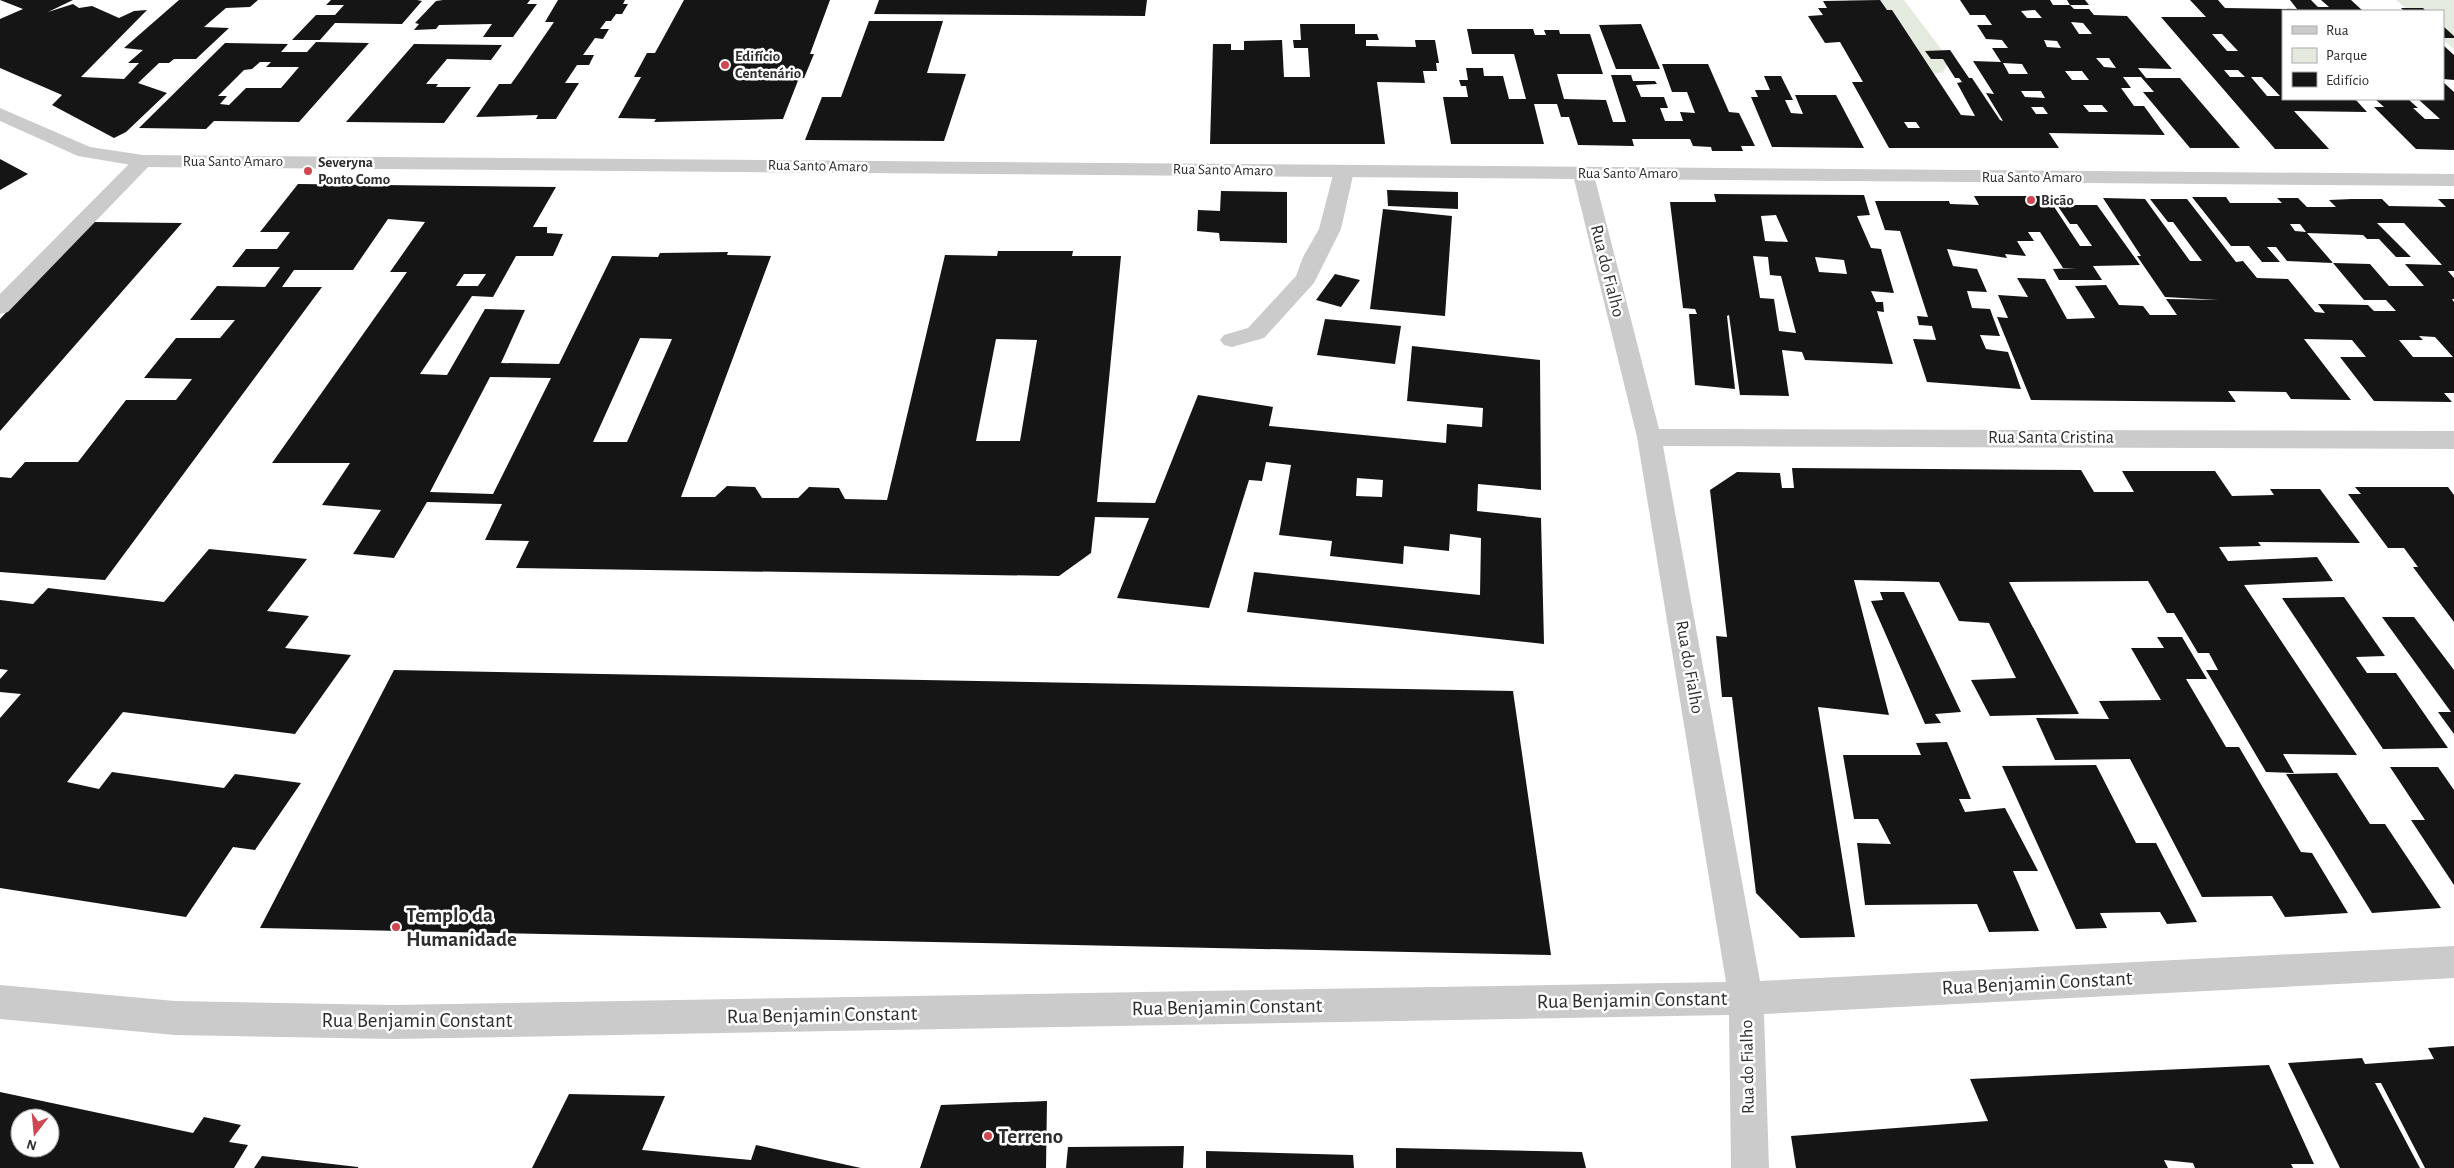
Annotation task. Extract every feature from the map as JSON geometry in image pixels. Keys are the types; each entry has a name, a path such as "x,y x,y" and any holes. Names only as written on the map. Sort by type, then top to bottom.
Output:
{"street":[{"name":"Rua Santo Amaro","path":"0,114 85,152 143,161 2454,180"},
{"path":"0,306 143,161"},
{"path":"1232,340 1256,333 1306,278 1314,256 1330,229 1344,171"},
{"name":"Rua do Fialho","path":"1583,173 1649,437 1746,998 1750,1168"},
{"name":"Rua Santa Cristina","path":"1649,437 2454,440"},
{"name":"Rua Benjamin Constant","path":"0,1002 175,1018 392,1022 1746,998 2454,962"}],"green space":[{"path":"1847,0 1904,0 1950,61 1943,72 1919,77"},
{"path":"2396,0 2454,0 2454,49 2444,41 2444,10 2408,10"}],"building":[{"path":"0,0 73,0 48,12 73,4 79,8 92,6 119,18 134,11 147,10 81,77 124,79 139,63 128,63 143,50 124,48 179,0 258,0 250,7 226,8 204,27 229,28 196,59 174,59 169,63 159,63 138,83 167,93 126,132 114,138 52,105 62,95 0,68 0,19 23,9"},
{"path":"331,0 422,1 402,24 335,23 320,40 292,40 316,15 335,15 344,5 326,5"},
{"path":"530,0 527,4 537,4 513,37 483,37 492,24 439,25 436,29 414,30 419,24 415,23 436,1"},
{"path":"558,0 625,0 623,4 628,4 622,14 616,14 611,21 606,21 600,29 609,29 603,39 595,38 583,55 594,55 589,65 577,65 565,83 579,83 556,119 536,119 538,115 476,117 499,84 511,84 521,70 554,22 545,22"},
{"name":"Edifício Centenário","path":"684,0 830,0 810,54 814,54 804,78 799,78 783,119 654,122 656,119 618,118 641,77 634,77 647,53 655,53"},
{"path":"879,0 1147,0 1145,16 874,14"},
{"path":"1880,0 1887,10 1892,10 1961,115 1975,116 1957,83 1962,82 1959,78 1955,78 1943,59 1931,59 1925,51 1950,50 1969,78 1972,78 2000,120 2003,121 1986,93 1994,94 1973,61 2001,62 1992,48 2008,48 2002,40 1986,39 1977,25 1992,25 1985,15 1970,15 1960,0 2050,0 2053,5 2070,5 2074,9 2089,9 2094,15 2127,16 2172,69 2138,68 2146,78 2180,78 2240,148 2190,148 2143,92 2154,92 2141,77 2123,77 2131,88 2121,88 2134,106 2144,106 2165,135 2049,133 2059,148 1889,148 1852,82 1863,82 1840,42 1825,43 1808,16 1823,15 1818,8 1827,8 1823,1","holes":["2035,10 2042,18 2027,18 2021,11","2071,22 2083,23 2092,34 2079,34","2044,40 2057,41 2061,48 2047,47","2096,58 2109,58 2116,68 2104,67","2003,63 2022,64 2028,74 2009,74","2065,71 2082,71 2089,80 2072,80","2021,91 2041,91 2045,98 2025,97","2083,105 2102,105 2108,112 2089,112","2031,107 2043,107 2048,114 2036,114","1904,122 1916,122 1920,128 1908,128"]},
{"path":"2067,0 2085,0 2089,5 2070,5"},
{"path":"2190,0 2218,0 2225,8 2297,9 2290,0 2311,0 2318,7 2329,7 2321,0 2351,0 2362,10 2282,10 2282,100 2356,100 2367,112 2294,111 2329,149 2275,149 2161,17 2206,17","holes":["2212,34 2222,34 2238,51 2227,51","2224,70 2238,70 2245,77 2230,77","2251,77 2262,77 2280,96 2267,96"]},
{"path":"2401,8 2423,8 2425,10 2403,10"},
{"path":"869,21 943,21 927,73 966,74 944,141 805,140 822,97 841,97"},
{"path":"1300,24 1355,24 1355,34 1377,34 1379,40 1366,40 1366,46 1416,47 1415,40 1435,40 1439,63 1436,63 1437,71 1423,71 1425,83 1377,82 1385,144 1210,144 1213,44 1231,44 1231,50 1244,50 1244,41 1282,40 1284,77 1310,77 1308,48 1294,48 1293,40 1301,40"},
{"path":"1641,24 1660,69 1616,69 1599,25"},
{"path":"2444,27 2454,36 2454,38 2444,38"},
{"path":"1467,29 1533,29 1535,35 1546,35 1544,30 1559,30 1560,34 1590,34 1603,74 1557,74 1564,99 1606,100 1613,122 1626,122 1611,75 1631,75 1633,81 1655,81 1657,84 1636,85 1641,97 1664,97 1668,108 1660,108 1665,121 1683,121 1680,112 1695,113 1687,92 1672,92 1662,64 1708,64 1729,112 1739,113 1755,146 1741,146 1743,151 1712,151 1711,147 1693,146 1690,139 1632,139 1634,146 1578,145 1569,117 1561,117 1557,104 1534,104 1544,144 1451,144 1443,97 1468,97 1466,86 1461,86 1459,80 1468,80 1466,68 1483,68 1484,76 1503,76 1509,99 1526,99 1514,54 1472,54"},
{"path":"316,42 369,43 299,122 214,121 206,129 139,128 225,43 288,44 281,52 307,52","holes":["260,62 271,62 266,67 299,67 281,88 246,88 229,105 220,104 227,96 218,96 244,70 252,69"]},
{"path":"414,44 502,45 491,60 447,59 426,84 438,84 436,87 471,87 444,123 346,122"},
{"path":"2444,46 2454,55 2454,80 2444,79"},
{"path":"1764,76 1781,76 1793,100 1785,100 1791,113 1803,114 1795,95 1836,95 1864,148 1772,147 1751,97 1758,97 1755,90 1770,90"},
{"path":"2444,83 2454,92 2454,150 2416,149 2374,107 2384,107 2376,100 2409,100 2418,108 2413,108 2425,119 2440,119 2419,100 2444,100"},
{"path":"0,159 28,174 0,190"},
{"path":"298,184 556,187 533,227 547,227 547,233 563,234 553,256 516,256 493,297 472,296 420,374 447,375 485,309 525,310 501,363 559,364 612,256 658,257 660,253 728,252 727,255 771,256 681,497 715,497 727,486 755,487 762,498 798,498 809,487 839,488 845,499 887,500 945,255 997,256 998,251 1073,251 1072,256 1121,256 1097,502 1155,503 1198,395 1273,407 1269,426 1446,443 1447,424 1482,427 1483,408 1407,401 1412,346 1540,360 1541,490 1478,484 1477,511 1541,518 1544,644 1247,612 1254,572 1480,595 1481,538 1450,534 1449,551 1404,546 1403,564 1330,556 1332,541 1279,535 1291,465 1266,462 1262,481 1249,480 1209,608 1117,598 1149,518 1095,517 1091,553 1059,576 516,568 529,541 485,540 502,504 427,502 394,558 353,554 381,510 322,505 350,463 272,463 407,272 390,272 425,222 388,219 353,270 294,270 282,287 322,287 105,580 0,572 0,477 11,478 25,462 78,462 126,400 176,400 192,379 144,378 176,338 220,338 235,320 190,320 217,286 265,287 280,267 232,267 246,249 277,249 290,232 260,232","holes":["464,274 486,274 478,286 456,286","640,338 672,339 627,442 593,442","996,339 1037,340 1020,441 976,441","490,377 551,378 493,494 430,492","1357,478 1383,480 1382,497 1356,496"]},
{"path":"1387,190 1458,192 1458,209 1388,206"},
{"path":"1221,191 1287,192 1287,243 1220,241 1219,233 1197,231 1198,210 1220,211"},
{"path":"1714,194 1864,195 1870,215 1857,216 1871,248 1881,249 1894,293 1871,291 1876,302 1883,302 1884,312 1877,311 1893,364 1805,360 1802,352 1782,350 1789,396 1740,395 1729,315 1727,316 1735,389 1695,385 1689,314 1697,314 1695,309 1683,308 1670,202 1716,202","holes":["1776,215 1788,242 1765,241 1761,216","1753,256 1768,257 1770,275 1781,276 1796,333 1779,331 1774,299 1760,298","1815,257 1844,260 1847,274 1819,272"]},
{"path":"1974,196 2047,196 2080,246 2092,246 2077,224 2070,224 2057,205 2097,205 2140,265 2093,266 2102,280 2059,280 2053,269 2077,268 2063,268 2040,232 2028,232 2034,241 2017,241 2026,256 2005,254 2007,258 1947,249 1953,266 1977,269 1987,292 1967,291 1972,308 1990,309 2000,336 1980,335 1986,349 2008,352 2021,389 1927,382 1913,339 1936,340 1932,326 1919,325 1917,316 1928,317 1900,231 1885,230 1875,201 1949,201 1950,204 1979,205"},
{"path":"2192,197 2226,197 2230,203 2282,203 2277,198 2298,198 2307,207 2336,207 2329,200 2382,199 2389,206 2446,207 2438,199 2454,199 2454,271 2448,271 2454,278 2454,299 2452,299 2454,302 2454,393 2444,393 2452,402 2374,401 2340,357 2366,357 2352,340 2304,339 2351,400 2291,399 2286,392 2228,391 2236,402 2031,400 1997,317 2008,318 1998,295 2028,297 2017,278 2045,279 2067,319 2095,318 2075,286 2106,285 2119,305 2143,306 2150,315 2177,315 2166,299 2219,300 2165,297 2137,256 2141,256 2103,198 2145,199 2190,261 2202,261 2173,222 2168,222 2150,199 2187,199 2236,262 2243,261 2257,278 2288,279 2315,312 2325,313 2318,304 2368,305 2374,311 2396,311 2386,300 2364,300 2333,263 2287,261 2276,247 2267,247 2280,262 2262,262 2249,246 2231,246","holes":["2377,223 2404,223 2442,265 2405,264 2424,286 2389,286 2370,264 2333,263 2307,233 2363,235 2367,239 2379,239 2396,257 2411,257","2290,224 2300,224 2306,232 2295,231","2419,336 2435,337 2453,357 2413,357 2399,340 2423,340"]},
{"path":"1383,209 1452,216 1445,316 1370,309"},
{"path":"91,222 182,223 0,431 0,319"},
{"path":"1335,274 1360,280 1341,307 1316,300"},
{"path":"1325,319 1401,326 1395,364 1317,355"},
{"path":"1792,468 2081,470 2094,492 2134,492 2122,471 2215,471 2232,496 2274,495 2270,489 2320,489 2360,543 2258,542 2261,546 2219,547 2228,561 2317,557 2333,581 2244,585 2357,755 2283,754 2294,773 2266,772 2206,670 2218,670 2209,653 2198,653 2174,613 2167,613 2148,581 2009,582 2079,714 1990,716 1971,680 2016,678 1989,623 1959,621 1939,582 1854,580 1889,715 1818,707 1855,937 1800,938 1756,893 1732,697 1722,697 1716,636 1727,637 1710,490 1737,472 1780,473 1782,488 1794,488"},
{"path":"2355,487 2448,487 2454,495 2454,622 2413,567 2418,567 2404,548 2388,548 2348,494 2361,494"},
{"path":"209,549 307,559 267,611 309,616 285,648 351,655 295,734 123,712 67,782 99,789 112,772 224,788 235,774 301,783 255,850 233,847 186,917 0,888 0,718 21,694 0,692 0,679 8,670 0,669 0,600 33,604 48,588 164,602"},
{"path":"1880,592 1904,592 1961,712 1935,714 1941,723 1925,724 1871,601 1883,600"},
{"path":"2344,597 2385,656 2356,657 2367,673 2396,673 2448,748 2383,749 2282,598"},
{"path":"2382,617 2414,617 2454,670 2454,734 2438,712 2451,712"},
{"path":"2157,637 2182,637 2207,679 2186,679 2226,747 2239,747 2301,852 2312,853 2348,913 2285,917 2272,896 2202,897 2130,759 2055,760 2036,718 2109,719 2099,701 2161,700 2131,648 2164,648"},
{"path":"394,670 1513,691 1551,955 260,928"},
{"path":"1947,742 1971,799 1959,799 1965,812 2005,808 2038,871 2013,871 2039,931 1989,932 1977,904 1865,905 1857,843 1891,844 1878,819 1854,819 1843,755 1921,755 1916,743"},
{"path":"2096,765 2136,843 2156,843 2197,922 2167,924 2160,912 2100,913 2107,928 2076,929 2002,766"},
{"path":"2390,767 2438,767 2454,790 2454,885 2411,820 2425,820"},
{"path":"2337,773 2370,824 2385,824 2441,908 2372,913 2286,774"},
{"path":"2454,1046 2454,1168 2425,1168 2381,1083 2375,1083 2420,1168 2340,1168 2288,1063 2362,1058 2365,1064 2434,1059 2428,1048"},
{"path":"2269,1065 2314,1164 2291,1164 2293,1168 2195,1168 2193,1163 2164,1160 2168,1168 1796,1168 1791,1136 1988,1121 1970,1079"},
{"path":"0,1092 193,1133 204,1117 241,1125 229,1142 248,1145 234,1168 0,1168"},
{"path":"569,1094 665,1096 642,1150 751,1160 756,1145 861,1168 532,1168"},
{"name":"Terreno","path":"1047,1101 1046,1168 920,1168 941,1105"},
{"path":"1184,1146 1183,1168 1066,1168 1068,1147"},
{"path":"1396,1148 1582,1152 1586,1168 1396,1168"},
{"path":"1206,1151 1353,1155 1354,1168 1206,1168"},
{"path":"262,1156 358,1167 358,1168 254,1168"}],"place":[{"name":"Edifício Centenário","path":"725,65"},
{"name":"Severyna Ponto Como","path":"308,171"},
{"name":"Bicão","path":"2031,200"},
{"name":"Templo da Humanidade","path":"396,927"},
{"name":"Terreno","path":"988,1136"}]}
